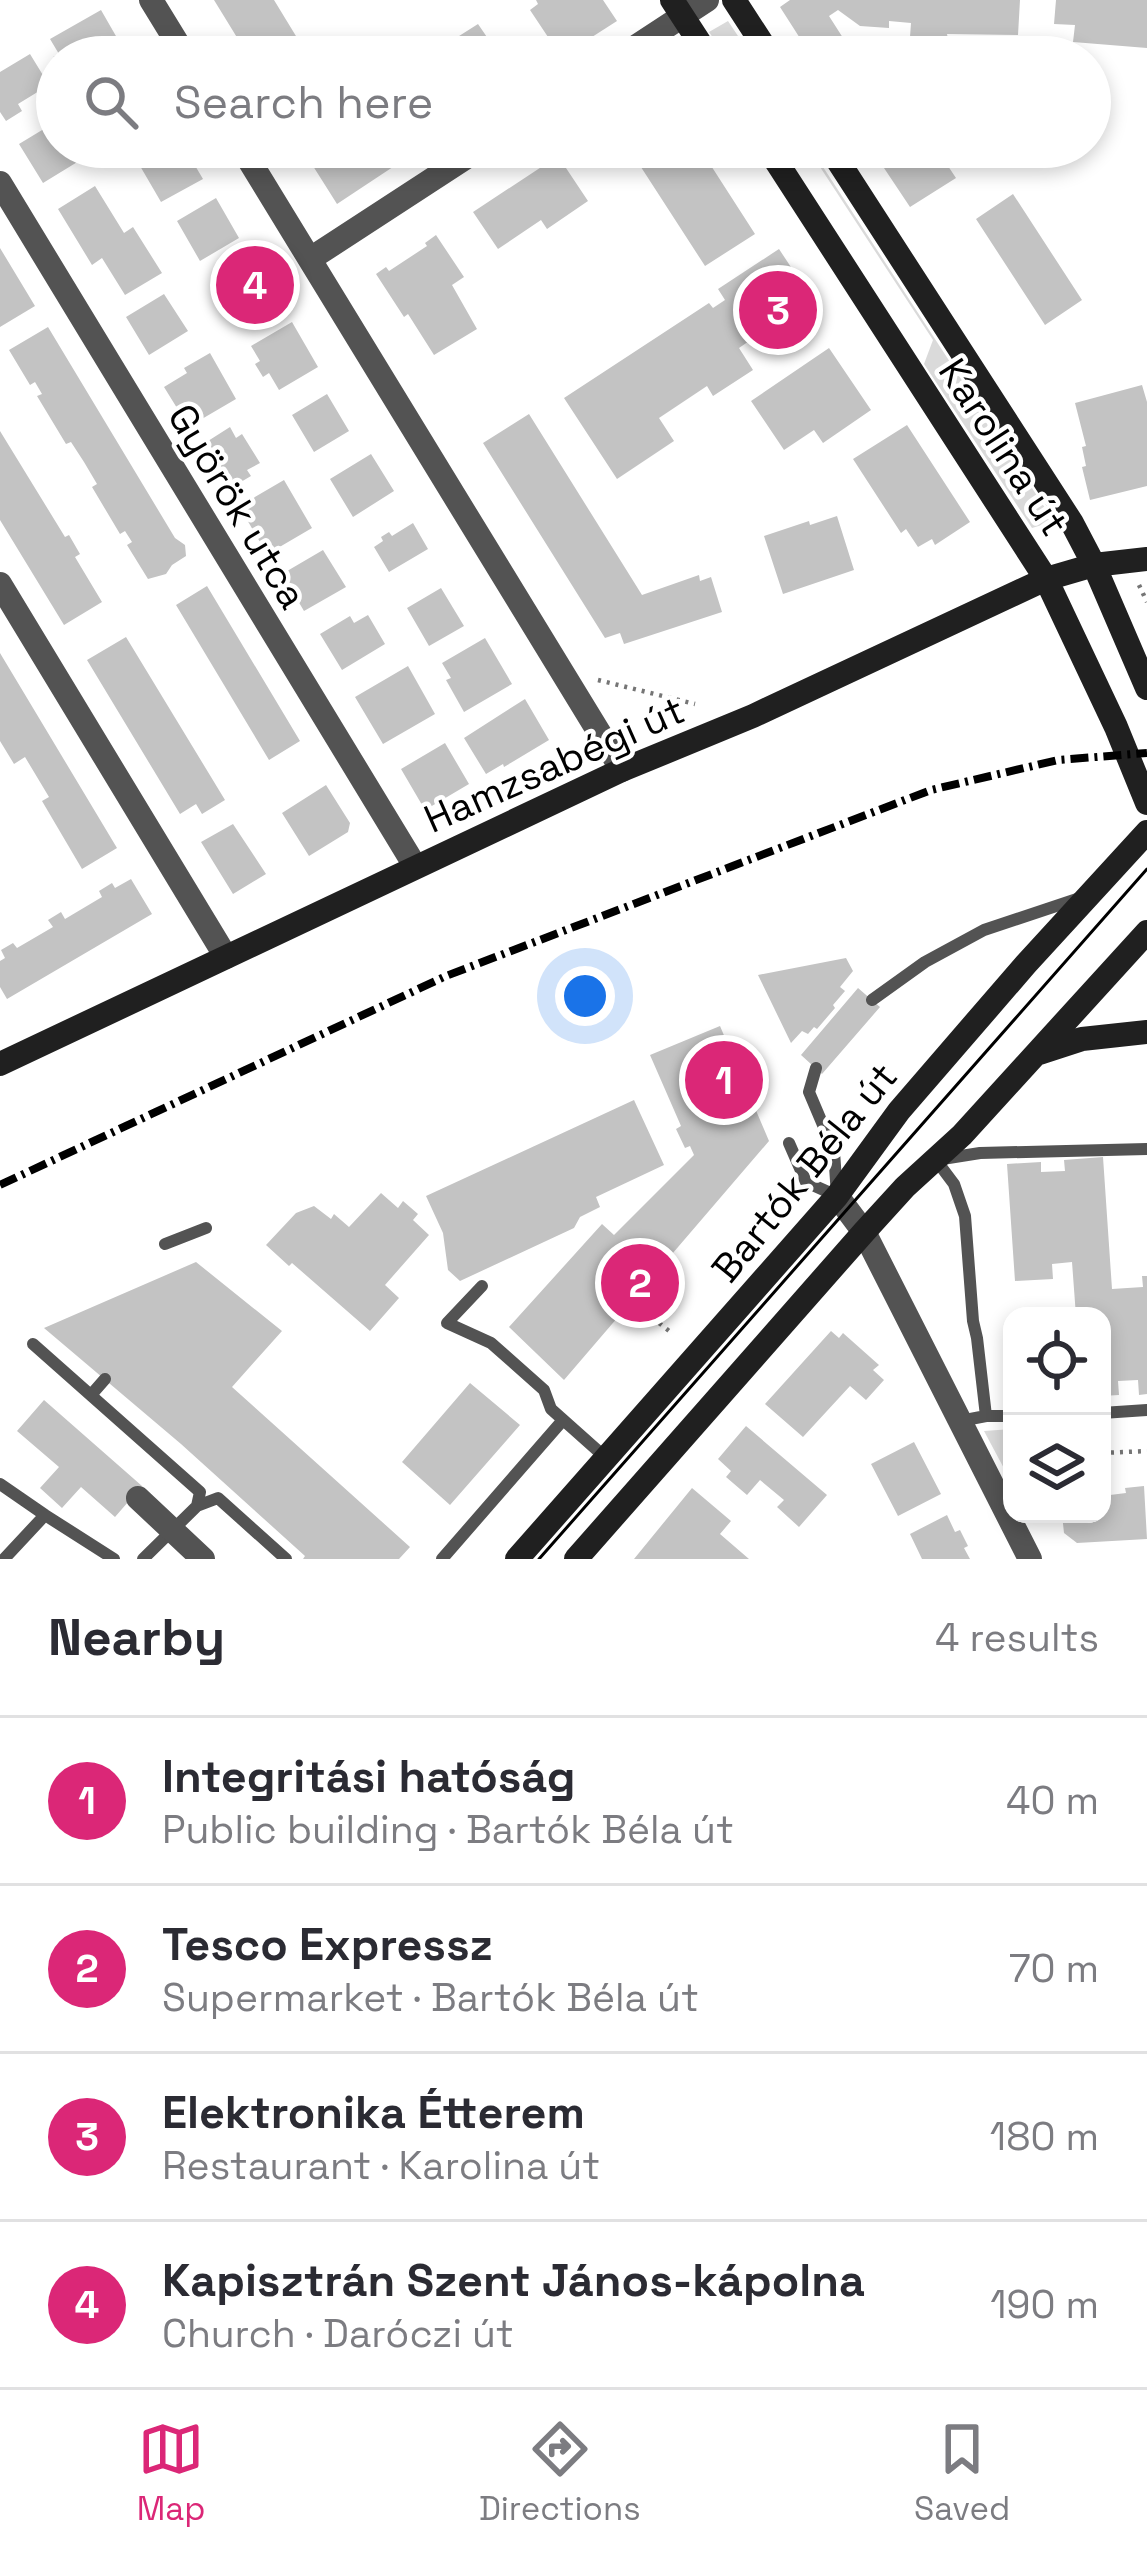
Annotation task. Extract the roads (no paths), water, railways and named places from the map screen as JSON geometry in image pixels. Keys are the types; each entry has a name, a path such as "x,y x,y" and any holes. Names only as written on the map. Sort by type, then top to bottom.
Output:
{"street":[{"path":"151,0 173,36"},
{"path":"644,36 677,8 706,0"},
{"path":"734,0 757,36"},
{"path":"677,8 695,36"},
{"path":"254,168 622,770"},
{"path":"310,260 450,168"},
{"name":"Karolina út","path":"781,168 1046,579 1147,802"},
{"name":"Karolina út","path":"843,168 1072,523 1147,688"},
{"name":"Györök utca","path":"0,183 415,866"},
{"name":"Hamzsabégi út","path":"0,1064 622,770 753,716 1046,579 1094,565 1147,559"},
{"path":"0,584 226,957"},
{"name":"Bartók Béla út","path":"517,1559 837,1196 899,1112 1026,964 1147,832"},
{"name":"Bartók Béla út","path":"576,1559 864,1232 1037,1054 1144,934"},
{"path":"1037,1054 1082,1039 1147,1032"},
{"path":"837,1196 864,1232 1030,1559"},
{"path":"138,1498 203,1559"}],"lane":[{"path":"872,1000 926,962 984,930 1090,895"},
{"path":"788,1143 806,1182 837,1196 834,1151 808,1092 816,1068"},
{"path":"986,1416 964,1216 953,1184 936,1160 980,1153 1147,1149"},
{"path":"165,1244 206,1228"},
{"path":"482,1286 448,1323 491,1343 544,1390 551,1409 607,1459"},
{"path":"33,1344 200,1492 197,1506"},
{"path":"91,1396 105,1379"},
{"path":"1111,1412 1147,1410"},
{"path":"958,1421 1003,1416"},
{"path":"442,1559 563,1420"},
{"path":"0,1484 114,1559"},
{"path":"143,1559 197,1506 218,1498 286,1559"},
{"path":"4,1559 45,1515"}],"tram line":[{"path":"539,1559 1147,869"}],"railway":[{"path":"0,1185 446,976 931,790 1058,760 1147,753"}],"place":[{"name":"Kapisztrán Szent János-kápolna","path":"255,285"},
{"name":"Elektronika Étterem","path":"778,310"},
{"name":"Integritási hatóság","path":"724,1080"},
{"name":"Tesco Expressz","path":"640,1283"}]}
